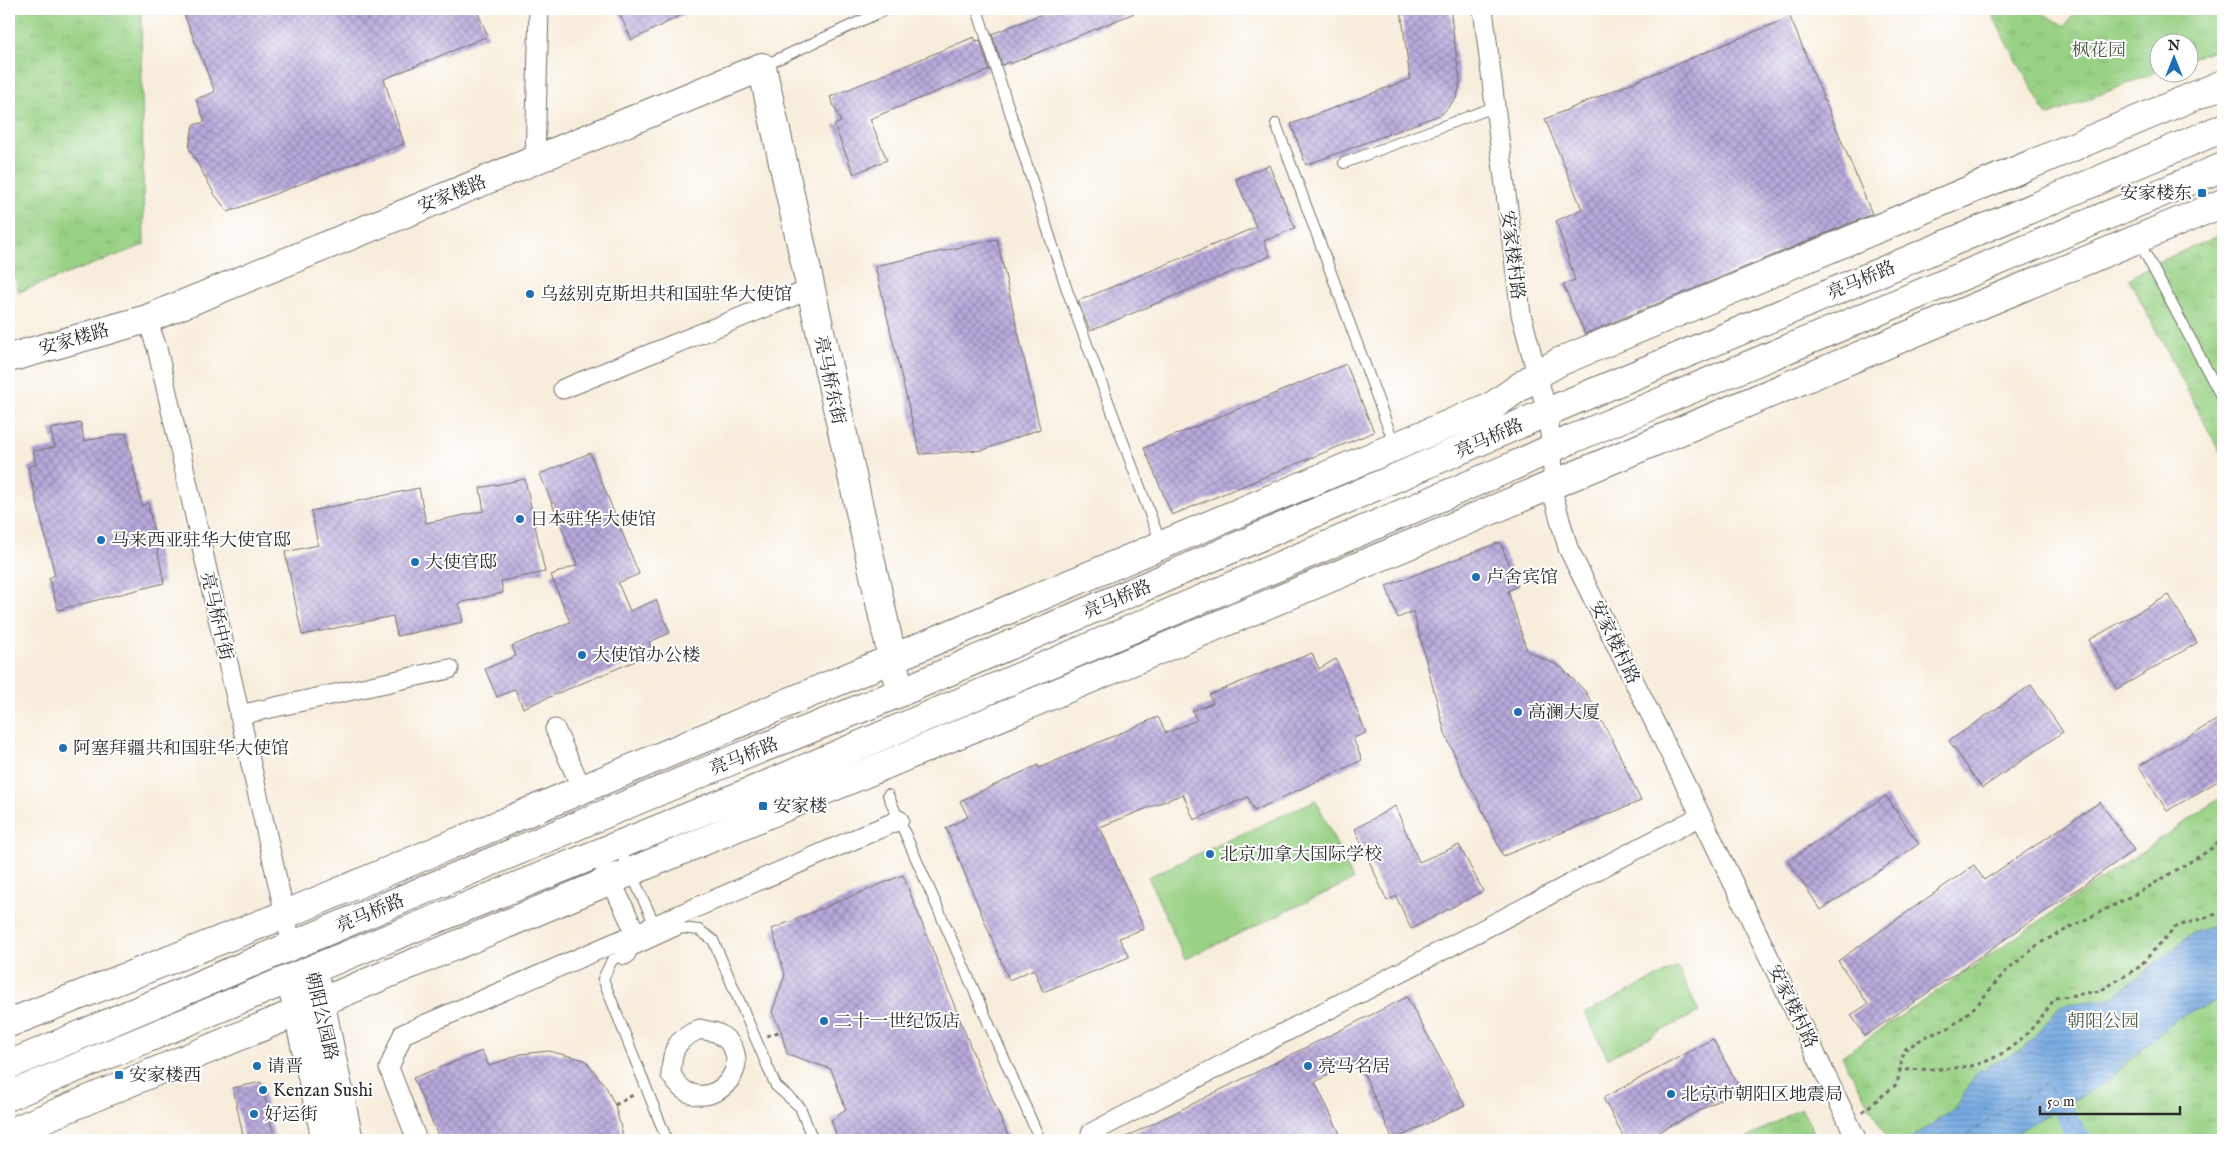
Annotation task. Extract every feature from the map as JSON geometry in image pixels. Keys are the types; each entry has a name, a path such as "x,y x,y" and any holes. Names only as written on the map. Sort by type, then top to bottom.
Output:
{"street":[{"path":"535,160 539,9"},
{"name":"安家楼村路","path":"1483,9 1521,314 1547,412 1552,448 1552,485 1568,548 1701,816 1857,1140"},
{"name":"安家楼路","path":"9,358 148,319 762,67"},
{"name":"亮马桥东街","path":"762,67 899,692"},
{"path":"9,1023 284,915 1396,447 1494,405 1538,374 1559,362 2223,84"},
{"name":"亮马桥路","path":"9,1065 899,692 1547,412 2223,128"},
{"name":"亮马桥路","path":"9,1096 302,974 609,850 1552,448 2223,167"},
{"path":"10,1140 9,1133 2223,203"},
{"path":"1921,293 2029,285"},
{"path":"563,389 811,289"},
{"name":"亮马桥中街","path":"148,319 157,348 292,946"},
{"path":"239,715 449,669"},
{"path":"555,729 582,789"},
{"path":"1091,1133 1701,816"},
{"path":"417,1140 388,1068 403,1034 636,934 663,929 899,820"},
{"path":"609,850 621,875 636,934 625,955"},
{"name":"朝阳公园路","path":"292,946 302,974 309,1007 326,1140"},
{"name":"朝阳公园路","path":"309,1007 349,1140"}],"lane":[{"name":"安家楼路","path":"762,67 887,9"},
{"path":"977,9 1067,290 1162,545"},
{"path":"1344,163 1494,107"},
{"path":"1276,124 1396,447"},
{"path":"2138,239 2223,400"},
{"path":"888,795 1040,1140"},
{"path":"621,875 663,929"},
{"path":"667,1140 603,979 612,960 625,955 663,929 682,928 699,930 713,940 776,1086 800,1107 811,1135 811,1140"}],"path":[{"path":"1822,1140 1831,1138 1896,1084 1904,1050 1925,1037 1951,1027 1977,1005 2004,973 2040,943 2144,889 2208,851 2223,839"},
{"path":"1898,1070 1982,1063 2016,1044 2037,1026 2055,998 2100,992 2138,967 2175,927 2223,912"}],"green space":[{"path":"9,9 141,9 144,245 19,292 9,256"},
{"name":"枫花园","path":"1989,9 2035,9 2065,26 2078,9 2223,9 2223,46 2200,55 2200,32 2150,32 2150,75 2047,116"},
{"path":"2223,234 2223,458 2129,279 2151,265"},
{"name":"朝阳公园","path":"2223,796 2223,1140 1888,1140 1842,1056"},
{"path":"1316,800 1353,880 1185,959 1148,877"},
{"path":"1677,967 1699,1012 1608,1058 1585,1013"},
{"path":"1801,1108 1818,1140 1744,1140"}],"water":[{"path":"2223,922 2223,999 2177,1018 2103,1084 2002,1140 1908,1140 1956,1108 1977,1072 2024,1049 2061,1005 2112,998 2193,933"}],"building":[{"path":"182,9 476,9 488,36 384,79 404,144 228,212 215,195 189,148 193,125 205,122 196,99 215,92"},
{"path":"617,9 694,9 632,40"},
{"path":"1055,9 1144,9 1010,64 1009,62 1002,65 992,34"},
{"path":"1401,9 1450,9 1460,82 1457,97 1442,114 1306,165 1291,124 1410,79"},
{"path":"1790,17 1872,214 1585,334 1563,284 1575,280 1556,221 1582,209 1545,119"},
{"path":"974,37 976,41 980,40 989,70 870,119 887,160 854,174 834,125 841,122 830,97"},
{"path":"1269,165 1295,228 1264,241 1270,256 1090,331 1078,301 1256,227 1236,179"},
{"path":"997,239 1040,429 983,450 920,454 875,266"},
{"path":"1346,364 1374,432 1172,515 1144,448"},
{"name":"马来西亚驻华大使官邸","path":"81,423 84,441 126,433 142,506 148,503 164,583 58,610 49,578 55,575 28,467 36,464 33,451 55,447 50,429"},
{"path":"590,453 639,574 618,583 630,611 656,600 670,633 649,642 654,653 523,708 515,689 497,697 485,669 516,656 512,646 570,622 551,575 577,565 540,474"},
{"name":"大使官邸","path":"525,479 545,572 501,581 503,593 459,603 463,622 397,636 393,616 302,635 285,552 318,545 311,511 419,488 426,523 484,511 480,488"},
{"name":"高澜大厦","path":"1500,542 1518,586 1508,591 1527,651 1561,667 1585,691 1615,745 1641,801 1503,856 1477,798 1464,777 1445,733 1413,611 1398,618 1386,586"},
{"path":"2169,595 2197,643 2117,689 2089,640"},
{"path":"1312,653 1319,669 1336,659 1366,733 1353,738 1362,760 1254,811 1248,797 1194,820 1183,794 1100,827 1144,929 1119,938 1129,957 1043,992 1034,969 1009,980 946,828 968,817 960,801 1038,765 1039,768 1158,717 1166,733 1197,720 1192,711 1213,703 1209,695"},
{"path":"2031,685 2063,732 1982,788 1949,741"},
{"path":"2223,716 2223,778 2167,811 2139,766"},
{"path":"1886,796 1919,844 1821,910 1788,861"},
{"path":"2100,802 2134,850 1865,1036 1851,1015 1868,1004 1838,961 1974,865 1984,880"},
{"path":"1395,806 1419,862 1459,845 1483,891 1411,929 1396,896 1387,901 1355,829"},
{"path":"903,875 977,1063 1010,1140 838,1140 831,1120 846,1110 831,1069 787,1054 781,1031 772,1012 785,975 772,929"},
{"name":"亮马名居","path":"1407,997 1465,1105 1393,1140 1358,1060 1315,1082 1343,1140 1120,1140"},
{"name":"北京市朝阳区地震局","path":"1713,1039 1740,1089 1644,1140 1625,1140 1603,1098"},
{"path":"482,1051 489,1066 521,1054 549,1051 585,1060 606,1087 615,1105 624,1140 440,1140 413,1078"},
{"name":"好运街","path":"261,1082 275,1140 244,1140 233,1088"}],"waterway":[{"path":"2048,1085 2081,1140"}],"ferry route":[{"path":"1958,1140 2047,1083 2081,1140"}],"place":[{"name":"安家楼东","path":"2202,193"},
{"name":"乌兹别克斯坦共和国驻华大使馆","path":"530,294"},
{"name":"日本驻华大使馆","path":"520,519"},
{"name":"马来西亚驻华大使官邸","path":"101,540"},
{"name":"大使官邸","path":"415,562"},
{"name":"卢舍宾馆","path":"1476,577"},
{"name":"大使馆办公楼","path":"582,655"},
{"name":"高澜大厦","path":"1518,712"},
{"name":"阿塞拜疆共和国驻华大使馆","path":"63,748"},
{"name":"安家楼","path":"763,806"},
{"name":"北京加拿大国际学校","path":"1210,854"},
{"name":"二十一世纪饭店","path":"824,1021"},
{"name":"请晋","path":"257,1066"},
{"name":"亮马名居","path":"1308,1066"},
{"name":"安家楼西","path":"119,1075"},
{"name":"Kenzan Sushi","path":"263,1090"},
{"name":"北京市朝阳区地震局","path":"1671,1094"},
{"name":"好运街","path":"254,1114"}]}
